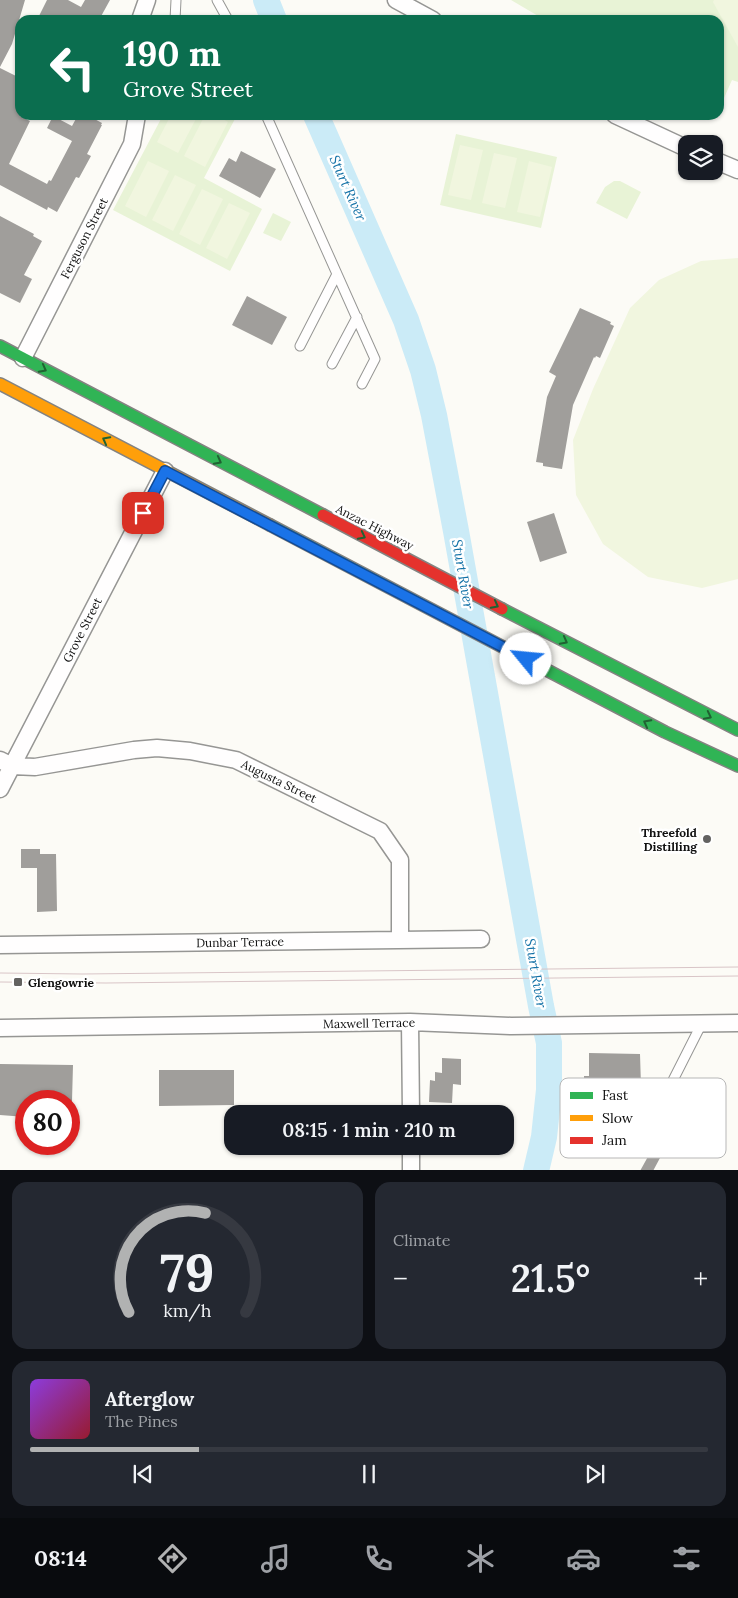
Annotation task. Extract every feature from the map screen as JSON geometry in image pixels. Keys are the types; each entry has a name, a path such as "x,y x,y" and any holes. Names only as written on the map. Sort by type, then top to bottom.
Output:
{"highway":[{"name":"Anzac Highway","path":"0,346 106,402 192,458 438,575 678,705 738,730"},
{"path":"0,384 164,466 195,486 446,618 667,728 738,766"},
{"path":"106,402 128,426"},
{"path":"192,458 195,486"}],"street":[{"path":"142,15 147,0"},
{"path":"396,0 423,15"},
{"name":"Ferguson Street","path":"23,358 132,144 136,120"},
{"path":"627,120 678,144"},
{"path":"723,164 738,170"},
{"name":"Grove Street","path":"0,789 6,763 164,466"},
{"name":"Augusta Street","path":"6,763 35,767 134,750 157,748 190,750 236,760 380,831 400,860 400,939"},
{"name":"Dunbar Terrace","path":"0,946 481,939"},
{"path":"410,1022 410,1105"},
{"name":"Maxwell Terrace","path":"0,1028 410,1022 528,1025 738,1022"},
{"path":"411,1155 411,1170"}],"lane":[{"path":"175,15 176,0"},
{"path":"217,0 225,15"},
{"path":"268,120 375,358 362,384"},
{"path":"300,346 337,274"},
{"path":"332,364 357,317"},
{"path":"674,1078 702,1023"}],"green space":[{"path":"511,0 738,0 738,82 732,80 724,98 724,15 536,15"},
{"path":"714,0 738,0 738,47 724,22 724,15 720,15 713,2"},
{"path":"160,120 234,120 204,178 262,209 230,271 113,210"},
{"path":"168,120 195,120 178,153 157,142"},
{"path":"202,120 225,120 228,122 205,167 184,156"},
{"path":"456,134 557,157 541,228 440,205"},
{"path":"460,145 483,150 471,200 448,195"},
{"path":"494,153 517,158 505,208 482,203"},
{"path":"148,161 169,171 146,217 125,206"},
{"path":"529,161 552,167 540,217 517,212"},
{"path":"175,175 196,185 173,231 152,220"},
{"path":"614,181 620,181 641,192 627,219 596,203 605,187"},
{"path":"202,189 223,199 200,245 179,234"},
{"path":"229,203 250,213 227,259 206,248"},
{"path":"273,213 291,222 281,241 263,233"},
{"path":"738,258 738,579 702,588 648,577 603,544 576,495 573,440 593,389 630,308 659,280 701,261"}],"building":[{"path":"0,0 25,0 21,15 15,15 15,34 0,67"},
{"path":"47,0 68,0 81,7 85,0 110,0 102,15 40,15"},
{"path":"0,68 15,76 15,120 30,121 9,164 47,184 49,180 51,181 72,141 47,128 51,120 61,120 72,126 75,120 96,120 102,123 87,154 91,156 79,178 76,177 57,212 48,207 47,210 0,185"},
{"path":"241,151 276,169 260,198 219,176 229,158 236,162"},
{"path":"0,216 34,234 33,236 42,241 24,275 32,279 20,303 0,293"},
{"path":"247,296 287,317 272,345 232,325"},
{"path":"580,308 611,322 610,324 614,326 600,358 594,357 573,405 562,469 543,466 543,463 536,462 547,397 556,376 549,372"},
{"path":"554,513 567,553 540,562 527,522"},
{"path":"21,849 40,849 40,854 56,854 57,911 37,912 37,868 21,868"},
{"path":"589,1053 640,1054 641,1078 584,1078 584,1076 589,1076"},
{"path":"442,1058 461,1059 461,1085 453,1084 452,1103 429,1102 430,1080 435,1081 435,1072 442,1073"},
{"path":"0,1064 73,1065 72,1090 15,1090 15,1116 0,1115"},
{"path":"159,1070 234,1070 234,1105 159,1106"},
{"path":"647,1158 660,1158 654,1170 641,1170"}],"waterway":[{"name":"Sturt River","path":"266,0 272,15"},
{"name":"Sturt River","path":"318,120 406,320 423,370 434,415 549,1043 549,1090 544,1137 536,1170"}],"tram line":[{"path":"0,973 82,974 738,967"},
{"path":"0,982 106,983 738,976"}],"traffic: fast":[{"path":"0,346 323,515"},
{"path":"270,525 665,732 738,766"},
{"path":"502,609 738,730"}],"traffic: slow":[{"path":"0,384 270,525"}],"traffic: jam":[{"path":"323,515 502,609"}],"place":[{"name":"Threefold Distilling","path":"707,839"},
{"name":"Glengowrie","path":"18,982"}],"route":[{"path":"143,513 165,471 526,659"}]}
